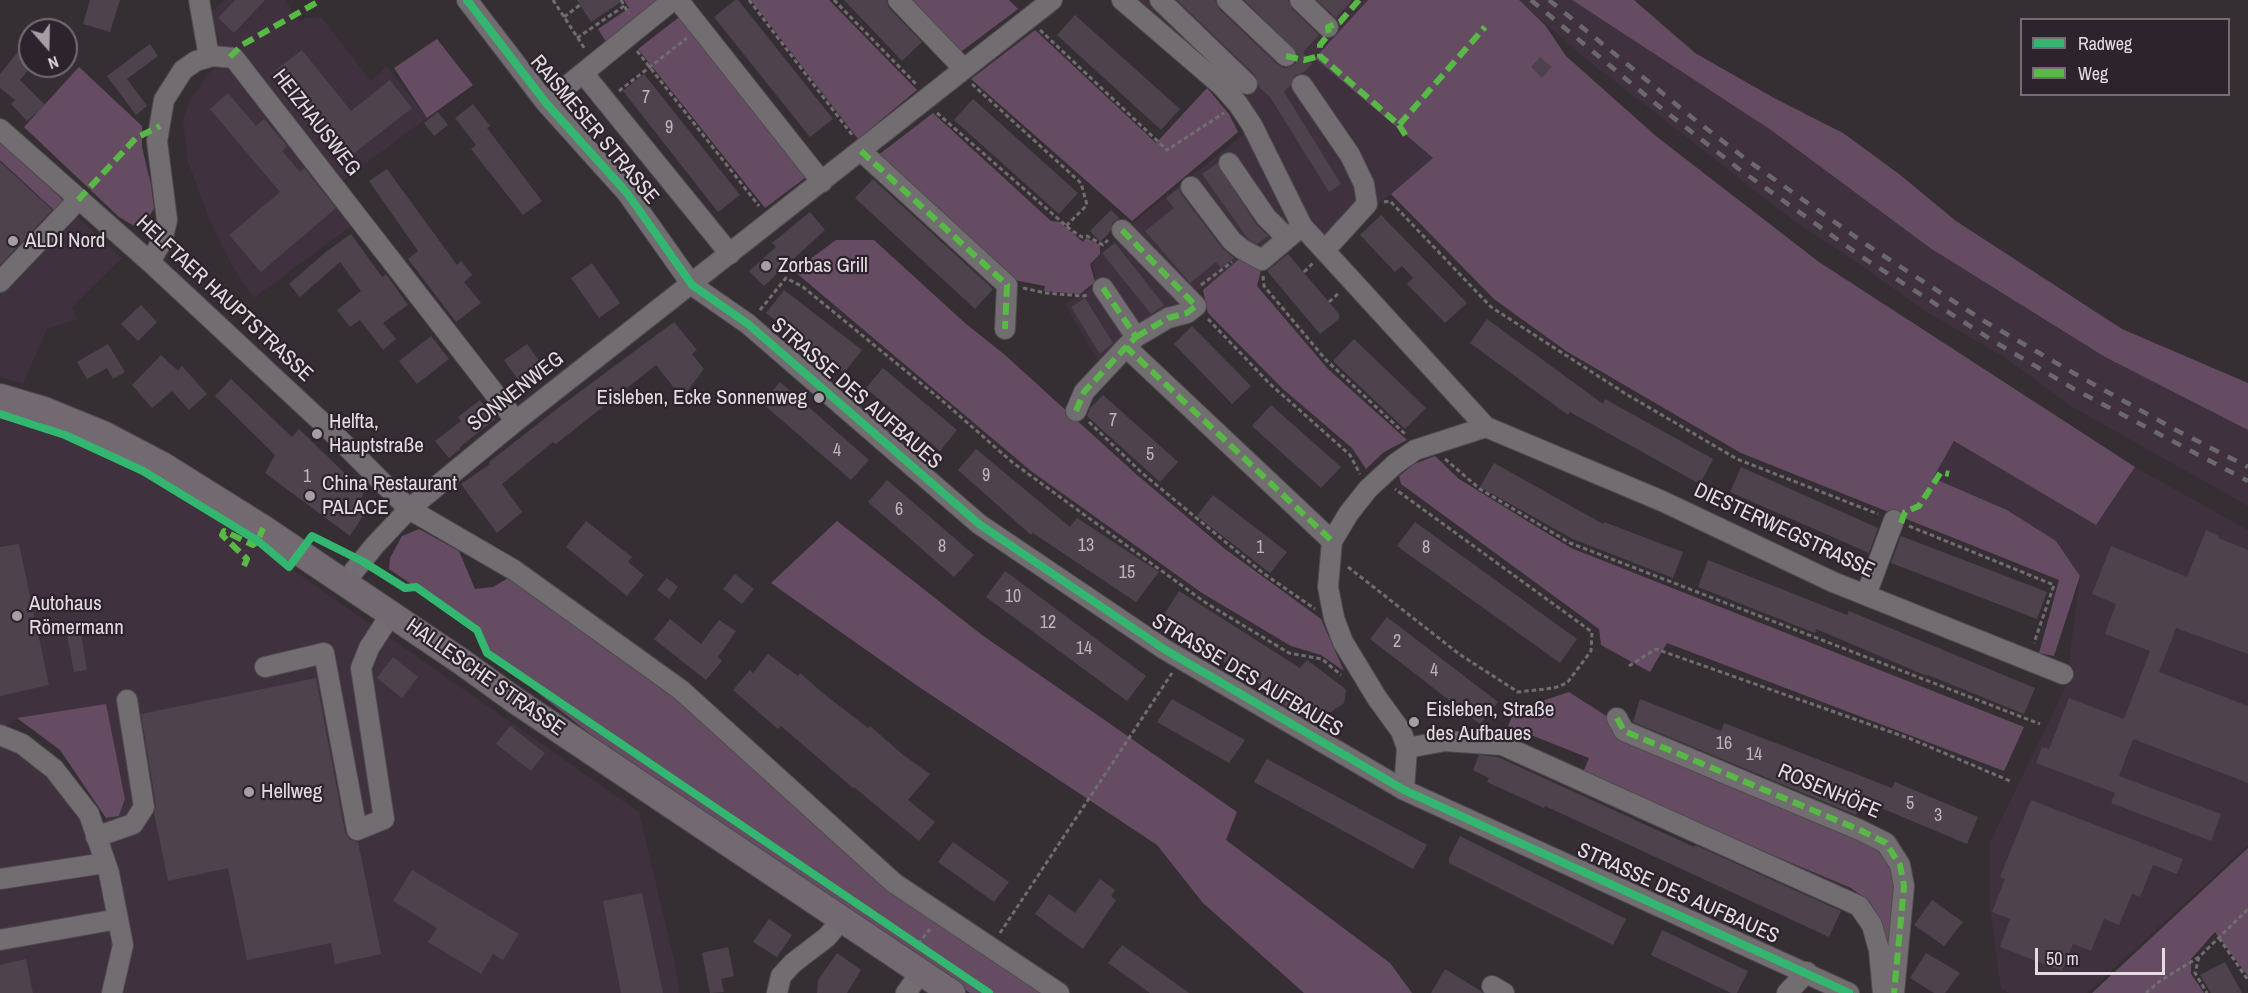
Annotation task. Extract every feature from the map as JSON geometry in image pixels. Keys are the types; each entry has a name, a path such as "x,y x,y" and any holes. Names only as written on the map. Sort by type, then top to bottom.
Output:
{"main road":[{"name":"HALLESCHE STRASSE","path":"0,397 44,410 93,430 164,466 345,582 516,701 842,919 924,961 952,993"}],"street":[{"path":"150,262 162,241 168,220 157,141 164,100 183,70 196,61 209,57 199,0"},
{"name":"RAISMESER STRASSE","path":"467,0 546,103 627,193 692,285"},
{"name":"RAISMESER STRASSE","path":"546,103 673,0"},
{"path":"678,0 822,182"},
{"path":"898,0 962,71"},
{"name":"SONNENWEG","path":"345,582 375,544 409,509 516,421 1052,0"},
{"name":"DIESTERWEGSTRASSE","path":"1122,0 1222,86 1239,104 1252,125 1295,232 1325,250 1486,427 1662,501 1833,582 2063,674"},
{"path":"1160,0 1247,84"},
{"path":"1227,0 1286,56"},
{"path":"1300,0 1328,27"},
{"name":"HEIZHAUSWEG","path":"209,57 234,58 516,421"},
{"path":"588,68 606,101 730,254"},
{"path":"1302,86 1350,154 1364,184 1367,204 1325,250"},
{"name":"HELFTAER HAUPTSTRASSE","path":"0,129 150,262 326,426 409,509"},
{"path":"862,150 1007,285 1005,329"},
{"path":"1191,187 1232,241 1262,260 1295,232 1266,217 1228,163"},
{"path":"0,282 78,200"},
{"path":"1076,411 1084,392 1131,342 1168,318 1187,313 1192,301 1122,230"},
{"name":"STRASSE DES AUFBAUES","path":"692,285 748,324 979,525 1181,659 1404,790 1849,993"},
{"path":"1103,288 1131,342 1331,547"},
{"path":"1404,790 1407,748 1401,731 1377,698 1343,642 1334,618 1328,587 1331,547 1349,513 1373,483 1420,448 1486,427"},
{"path":"409,509 514,570 681,690 894,883 1059,993"},
{"path":"1866,595 1894,520"},
{"path":"265,667 324,653 357,830 384,819 361,668 369,648 391,614"},
{"path":"96,837 133,824 144,807 127,699"},
{"name":"ROSENHÖFE","path":"1617,718 1624,731 1886,843 1900,865 1904,886 1894,993"},
{"path":"0,735 22,744 54,769 89,814 105,863 123,945 112,993"},
{"path":"1407,748 1445,741 1502,745 1859,906 1872,925 1879,950 1883,993"},
{"path":"0,879 105,863"},
{"path":"0,940 118,919"},
{"path":"777,993 781,976 793,963 827,938 842,919"},
{"path":"906,993 924,961"},
{"path":"1787,993 1807,972"}],"path":[{"path":"553,0 577,38 588,68"},
{"path":"749,0 862,150"},
{"path":"834,0 926,99 1066,226 1082,237 1087,236 1103,244 1122,230"},
{"path":"564,17 580,5"},
{"path":"577,38 624,6"},
{"path":"1028,19 1167,150 1239,104"},
{"path":"606,101 700,28"},
{"path":"627,38 771,222"},
{"path":"962,71 1081,183 1087,205 1066,226"},
{"path":"1367,204 1390,201 1491,308 1626,394 1737,459 2054,585 2028,659"},
{"path":"1242,249 1237,258 1192,301 1269,383 1350,455 1373,483 1592,632 1591,651 1567,683 1554,688 1518,692 1459,654 1331,547"},
{"path":"1262,260 1264,286 1326,360 1420,448 1439,454 1480,489 1570,543 2040,724"},
{"path":"748,324 786,278 803,287 945,403 1012,462 1112,535 1216,608 1289,653 1322,659 1347,680"},
{"path":"1007,285 1045,293 1083,296 1103,288"},
{"path":"1076,411 1142,472 1263,573 1321,614 1334,618"},
{"path":"1629,666 1656,650 1911,739 2010,781"},
{"path":"991,947 1181,659"},
{"path":"2146,993 2160,981 2199,957 2248,909"},
{"path":"909,938 924,961"},
{"path":"2219,938 2248,980"},
{"path":"2199,957 2195,973 2207,993"}],"shaded area":[{"path":"225,0 285,0 299,22 306,18 321,17 371,81 387,66 427,118 329,191 352,225 254,298 234,269 208,216 188,162 183,121 190,100 208,74 220,64 219,39 210,13"},
{"path":"624,0 663,0 608,45 598,29 629,8"},
{"path":"751,0 829,0 917,90 858,139"},
{"path":"906,0 1009,0 1018,9 958,54"},
{"path":"1139,0 1368,0 1315,58 1433,158 1333,244 1287,229 1098,360 1065,304 1097,284 1092,263 1129,226 1259,122 1247,102"},
{"path":"1368,0 1519,0 1545,25 1566,56 1657,137 1819,262 2135,467 2096,525 1954,441 1933,478 2007,510 2056,541 2080,576 2054,656 2039,653 2059,580 1741,453 1566,351 1494,299 1391,194 1433,158 1315,58"},
{"path":"1519,0 1572,0 1771,130 1930,248 2105,357 2248,430 2248,506 2069,405 2004,357 1925,311 1794,221 1582,56"},
{"path":"1572,0 1634,0 1695,53 1774,98 1843,133 1899,174 1956,221 2122,329 2248,383 2248,430 2105,357 1930,248 1771,130"},
{"path":"683,14 809,175 765,208 638,49"},
{"path":"1035,30 1156,143 1207,88 1229,114 1238,132 1132,221 971,79"},
{"path":"437,39 473,85 427,118 394,68"},
{"path":"78,68 142,126 142,147 154,209 146,221 136,227 119,217 24,127 69,78 78,78"},
{"path":"933,113 1051,221 1060,222 1083,242 1086,238 1100,245 1100,254 1090,264 1095,282 1080,294 1044,291 1045,286 1009,279 877,156"},
{"path":"0,141 64,201 55,211 0,160"},
{"path":"0,144 122,258 72,307 77,319 47,329 23,384 0,377"},
{"path":"836,240 874,240 1137,475 1225,549 1321,619 1344,671 1321,655 1291,646 1202,593 1031,471 794,271"},
{"path":"1245,254 1255,260 1261,270 1257,286 1328,369 1407,440 1384,452 1366,469 1352,448 1283,389 1208,313 1203,290"},
{"path":"0,414 65,435 143,471 258,541 289,567 639,812 680,993 0,993 0,735 22,744 97,836 106,818 119,816 125,799 120,769 17,718 0,730"},
{"path":"1954,441 2096,525 2135,467 2248,530 2248,845 2087,993 2009,993 2001,989 1990,907 1990,843 2066,686 2080,576 2056,541 2007,510 1933,478"},
{"path":"1435,456 1459,479 1571,548 2024,727 2004,771 1667,643 1650,672 1601,645 1599,629 1401,484 1399,476 1414,464"},
{"path":"837,521 982,635 1237,812 1226,840 1390,963 1412,993 1304,993 1203,903 1157,845 916,685 771,583"},
{"path":"419,529 459,551 475,589 493,587 510,577 656,678 889,890 1041,993 970,993 621,758 487,653 477,629 389,569 390,558 402,536"},
{"path":"1569,692 1611,719 1613,732 1865,841 1885,856 1894,876 1898,896 1892,955 1885,952 1882,925 1870,902 1851,888 1582,775 1589,758 1508,726 1515,710"},
{"path":"106,704 125,799 119,816 106,818 60,750 17,718"},
{"path":"2248,848 2248,976 2215,932 2191,959 2191,974 2204,993 2092,993"}],"building":[{"path":"90,0 120,0 110,32 83,24"},
{"path":"235,0 265,0 234,33 218,18"},
{"path":"577,0 624,0 591,22"},
{"path":"738,0 833,119 810,137 714,17"},
{"path":"844,0 886,0 889,8 922,42 902,61"},
{"path":"1177,0 1215,0 1219,9 1278,65 1284,68 1295,64 1298,58 1297,52 1244,0 1288,0 1292,9 1319,35 1303,52 1312,64 1303,73 1295,75 1284,92 1341,184 1329,192 1270,97 1259,87 1255,75"},
{"path":"1317,0 1352,0 1336,18"},
{"path":"1075,15 1180,109 1161,130 1057,35"},
{"path":"150,44 158,56 127,79 147,106 136,115 107,76"},
{"path":"302,50 351,111 390,80 412,108 348,158 276,70"},
{"path":"18,52 18,78 22,78 20,80 45,105 27,121 11,104 15,100 0,88 0,74"},
{"path":"1540,57 1552,67 1542,78 1531,67"},
{"path":"644,74 740,195 718,212 623,91"},
{"path":"228,93 256,126 264,119 287,146 282,151 300,172 304,168 336,208 261,272 229,235 280,192 210,109"},
{"path":"973,99 1078,193 1059,214 954,120"},
{"path":"473,104 490,126 487,128 542,201 523,215 471,149 476,145 455,118"},
{"path":"438,112 448,125 434,136 424,123"},
{"name":"ALDI Nord","path":"0,162 52,210 0,265"},
{"path":"1217,163 1256,224 1268,236 1257,244 1248,239 1202,174"},
{"path":"387,169 457,265 461,261 472,275 464,282 481,303 456,322 408,259 418,251 369,181"},
{"path":"873,179 993,289 975,309 855,198"},
{"path":"1179,188 1181,194 1222,248 1234,258 1221,268 1216,262 1190,283 1145,231 1174,208 1166,198"},
{"path":"1111,210 1119,218 1113,222 1110,232 1100,242 1090,231"},
{"path":"810,212 825,230 764,286 749,271 776,247 772,243"},
{"path":"1381,215 1467,303 1445,323 1407,284 1413,278 1402,266 1395,272 1360,235"},
{"path":"351,234 382,277 386,274 408,305 383,323 396,339 383,350 360,320 350,327 337,310 361,291 340,262 300,297 289,284 327,251"},
{"path":"1115,243 1164,305 1151,314 1102,253"},
{"path":"1288,254 1339,314 1339,319 1320,334 1267,271"},
{"path":"592,263 620,303 599,318 571,278"},
{"path":"784,290 862,350 844,373 766,313"},
{"path":"1085,298 1113,343 1100,354 1071,307"},
{"path":"141,305 157,322 138,341 121,324"},
{"path":"1487,319 1603,404 1605,399 1713,459 1700,484 1570,412 1568,415 1470,343"},
{"path":"674,322 697,350 692,354 704,369 682,398 656,365 556,444 553,442 502,484 522,512 497,533 461,484"},
{"path":"1192,326 1251,386 1232,404 1174,344"},
{"path":"431,336 449,359 417,384 399,361"},
{"path":"1354,339 1426,408 1405,429 1333,361"},
{"path":"108,344 125,372 113,379 107,368 87,379 77,362"},
{"path":"527,344 542,365 519,381 504,360"},
{"path":"161,355 178,371 182,366 207,394 189,410 172,391 152,408 132,385"},
{"path":"883,368 957,430 940,451 866,388"},
{"path":"231,379 292,437 299,429 364,492 361,499 370,505 350,536 265,473 275,455 215,396"},
{"path":"780,382 869,460 851,480 762,403"},
{"path":"1103,395 1178,462 1160,482 1087,416 1090,408"},
{"path":"480,400 495,419 449,458 435,441 461,421 458,417"},
{"path":"1271,405 1341,467 1321,488 1252,426"},
{"path":"976,449 1070,527 1077,518 1159,572 1136,602 1033,533 1031,535 958,470"},
{"path":"1494,463 1603,524 1604,522 1683,552 1673,578 1573,539 1480,487"},
{"path":"1741,467 1878,528 1869,553 1730,492"},
{"path":"887,480 974,555 954,577 868,502"},
{"path":"1213,495 1287,552 1270,573 1197,516"},
{"path":"586,521 632,557 628,562 644,575 627,596 566,547"},
{"path":"1415,522 1577,639 1560,663 1397,546"},
{"path":"2206,530 2219,536 2218,538 2248,550 2248,654 2176,628 2159,672 2248,706 2248,783 2133,739 2119,776 2221,814 2211,841 2111,803 2115,793 2036,763 2042,747 2049,749 2069,698 2124,719 2150,651 2105,634 2116,604 2092,594 2111,546 2187,577"},
{"path":"1901,536 2047,592 2037,619 1891,563"},
{"name":"Autohaus Römermann","path":"19,544 49,685 0,696 0,547"},
{"path":"1708,560 1847,615 1849,611 2035,688 2024,714 1816,629 1815,633 1698,587"},
{"path":"1005,571 1146,676 1127,701 986,597"},
{"path":"735,574 754,589 742,604 723,589"},
{"path":"667,578 678,587 669,599 657,590"},
{"path":"1179,591 1300,668 1307,660 1346,690 1344,703 1331,712 1321,712 1309,704 1301,715 1279,702 1281,698 1160,621"},
{"path":"1387,617 1498,702 1480,724 1370,639"},
{"path":"670,619 701,644 719,620 736,631 718,657 722,661 706,680 654,639"},
{"path":"79,621 87,670 74,672 65,623"},
{"path":"768,654 798,676 800,673 824,694 868,728 870,726 902,754 930,774 908,800 935,822 919,841 781,726 778,729 733,690 750,670 753,673"},
{"path":"393,657 418,677 402,698 377,678"},
{"name":"Hellweg","path":"316,678 345,832 349,839 358,842 381,954 335,964 331,943 247,960 228,868 168,881 154,813 156,805 141,714"},
{"path":"1172,699 1245,740 1229,763 1157,722"},
{"path":"1640,699 1721,731 1724,723 1892,788 1895,782 1978,817 1967,844 1862,800 1856,815 1633,722"},
{"path":"510,726 545,753 531,771 496,744"},
{"path":"1479,755 1498,757 1694,847 1695,845 1841,911 1829,937 1545,806 1544,808 1487,782 1489,778 1473,770"},
{"path":"1267,759 1427,845 1413,869 1254,782"},
{"path":"2031,800 2183,859 2177,874 2153,865 2140,897 2132,894 2119,925 2104,919 2091,951 2073,944 2062,971 2000,947 2010,919 1992,912 2005,879 2000,877"},
{"path":"1460,836 1626,919 1613,945 1449,863 1449,858"},
{"path":"953,842 1009,882 994,902 938,862"},
{"path":"412,870 519,934 503,960 493,954 481,974 428,942 437,928 393,901"},
{"path":"1100,879 1115,890 1111,896 1116,900 1083,949 1035,914 1049,894 1075,913"},
{"path":"642,893 663,993 621,993 603,901"},
{"path":"1932,900 1963,922 1944,946 1914,925"},
{"path":"769,919 792,935 777,957 753,942"},
{"path":"1662,930 1748,971 1737,993 1731,993 1651,955"},
{"path":"1122,945 1189,993 1150,993 1108,963"},
{"path":"728,947 734,976 721,979 724,992 710,993 702,953"},
{"path":"837,953 861,970 847,993 817,993 818,980"},
{"path":"1926,953 1960,973 1945,993 1934,993 1910,978"},
{"path":"26,959 33,993 0,993 0,965"},
{"path":"2225,962 2242,993 2211,993 2200,975"},
{"path":"1445,969 1481,991 1483,993 1431,993"}],"railway":[{"path":"1531,0 1656,104 1739,169 1862,257 1995,342 2074,389 2248,481"},
{"path":"1549,0 1747,160 1867,245 1984,321 2176,430 2248,467"}],"marked path":[{"path":"230,57 242,45 321,0"},
{"path":"1359,0 1340,22 1328,27 1329,34 1320,45 1320,56 1399,125 1485,27"},
{"path":"1286,56 1304,60 1320,56"},
{"path":"1399,125 1406,136"},
{"path":"78,200 136,138 160,126"},
{"path":"861,151 1007,285 1005,329"},
{"path":"1122,230 1196,306 1187,313 1168,318 1136,337"},
{"path":"1103,288 1136,337 1126,347 1332,541"},
{"path":"1076,411 1084,392 1126,347"},
{"path":"1901,523 1905,512 1919,506 1941,472 1949,474"},
{"path":"244,566 247,559 222,535 224,531 253,545 258,541 263,528"},
{"path":"1617,718 1624,731 1886,843 1900,865 1904,886 1894,993"}],"cycle path":[{"path":"467,0 546,103 627,193 692,285 748,324 979,524 1164,649 1404,790 1849,993"},
{"path":"0,414 65,435 143,471 258,541 289,567 312,536 362,561 405,588 416,587 477,630 487,653 989,993"}],"place":[{"name":"ALDI Nord","path":"13,241"},
{"name":"Zorbas Grill","path":"766,266"},
{"name":"Eisleben, Ecke Sonnenweg","path":"819,398"},
{"name":"Helfta, Hauptstraße","path":"317,434"},
{"name":"China Restaurant PALACE","path":"310,496"},
{"name":"Autohaus Römermann","path":"17,616"},
{"name":"Eisleben, Straße des Aufbaues","path":"1414,722"},
{"name":"Hellweg","path":"249,792"}]}
